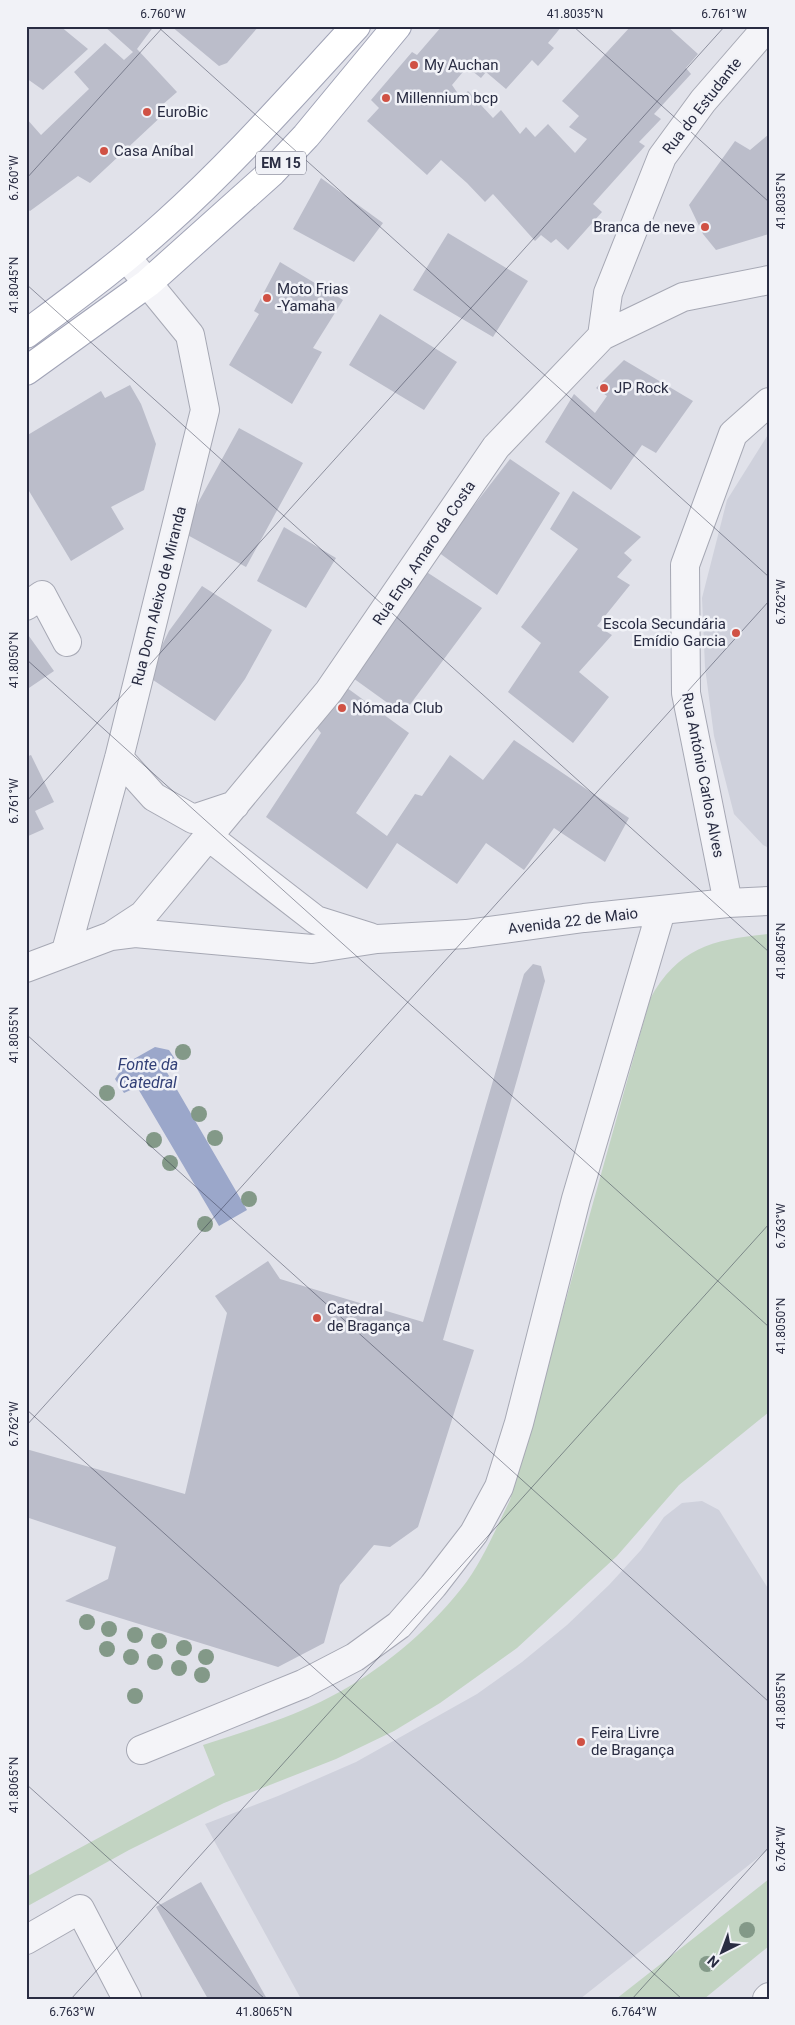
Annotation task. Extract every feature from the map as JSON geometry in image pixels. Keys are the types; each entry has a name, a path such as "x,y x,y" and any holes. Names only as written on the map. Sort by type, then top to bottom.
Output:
{"main road":[{"name":"EM 15","path":"26,334 127,258 168,222 255,138 356,26"},
{"name":"EM 15","path":"26,370 148,283 272,172 306,136 397,26"}],"street":[{"name":"Rua do Estudante","path":"602,336 608,293 662,157 702,101 768,26"},
{"name":"Rua Dom Aleixo de Miranda","path":"66,951 119,758 205,410 190,335 127,258"},
{"name":"Rua Eng. Amaro da Costa","path":"110,936 143,915 236,805 329,691 496,447 602,336 683,297 769,280"},
{"name":"Rua António Carlos Alves","path":"728,903 686,693 685,565 733,434 769,402"},
{"path":"26,606 42,595 67,642"},
{"path":"119,758 154,797 193,819 236,805"},
{"path":"209,837 316,920 376,939"},
{"name":"Avenida 22 de Maio","path":"110,936 135,933 312,948 376,939 466,934 584,918 728,903 769,901"},
{"path":"141,1750 303,1684 356,1657 399,1625 433,1586 474,1533 499,1487 519,1423 576,1199 661,911"},
{"path":"26,968 66,951 110,936"},
{"path":"26,1940 80,1909 127,1999"}],"shaded area":[{"name":"Escola Secundária Emídio Garcia","path":"769,433 769,848 763,845 734,814 714,736 705,667 702,598 727,500"},
{"name":"Feira Livre de Bragança","path":"702,1501 719,1510 769,1590 769,1849 580,1999 301,1999 205,1824 278,1796 356,1762 477,1694 522,1662 567,1625 609,1585 641,1550 664,1517 682,1503"}],"green space":[{"path":"769,934 769,1412 679,1485 617,1556 517,1648 440,1703 394,1731 336,1759 224,1803 129,1850 26,1907 26,1877 215,1775 203,1745 284,1718 315,1705 366,1676 418,1635 448,1605 469,1579 510,1500 650,999 661,981 673,968 686,957 700,949 732,939"},
{"path":"769,1879 769,1946 704,1999 616,1999"}],"water":[{"name":"Fonte da Catedral","path":"155,1047 169,1050 177,1062 165,1069 247,1210 219,1226 137,1087 124,1093 115,1079 125,1064"}],"building":[{"path":"26,26 60,26 88,49 43,90 26,78"},
{"path":"104,26 154,26 137,49 177,92 161,106 166,112 90,183 78,176 30,211 26,208 26,118 41,135 89,89 74,72 105,43 124,60 133,52"},
{"path":"171,26 259,26 227,63 219,66"},
{"path":"442,26 562,26 548,43 554,48 538,66 532,60 506,89 486,72 481,78 467,67 452,85 461,98 468,91 493,118 501,110 520,134 526,127 535,137 548,124 575,153 587,139 569,127 579,116 562,101 631,26 667,26 698,54 686,68 691,74 654,114 661,119 639,142 645,146 593,204 602,212 568,250 556,239 551,243 541,235 535,241 493,194 485,202 441,160 427,175 367,121 379,108 371,100 412,52 417,55"},
{"path":"769,134 769,234 716,250 703,234 689,205 735,141 750,150"},
{"path":"321,178 383,223 354,262 293,229"},
{"path":"448,233 528,281 493,337 413,290"},
{"path":"280,262 343,300 313,348 322,352 292,404 229,365 259,314 254,311"},
{"path":"380,314 457,362 424,410 349,365"},
{"path":"624,360 693,401 656,453 642,445 611,490 545,442 574,394 595,413 607,396 596,388"},
{"path":"130,385 141,404 156,444 144,490 111,507 124,529 71,561 26,486 26,436 101,391 105,398"},
{"path":"239,428 303,463 246,567 182,532"},
{"path":"510,459 560,493 497,595 438,552"},
{"path":"573,491 641,537 624,553 632,560 617,577 630,585 597,626 612,635 579,672 609,697 573,743 508,692 541,643 521,627 578,549 550,529"},
{"path":"284,527 336,558 306,608 257,581"},
{"path":"422,569 482,608 403,714 346,673"},
{"path":"202,586 272,630 245,679 215,721 147,676 169,631"},
{"path":"26,632 54,671 26,690"},
{"path":"343,685 409,733 356,813 387,836 415,794 422,796 450,755 483,780 514,740 629,818 605,862 554,828 524,870 486,843 457,884 397,843 367,889 266,817 321,733 314,724"},
{"path":"31,755 54,802 35,811 44,829 26,837 26,757"},
{"name":"Catedral de Bragança","path":"533,964 541,966 545,981 443,1340 474,1350 418,1527 390,1547 374,1545 340,1585 324,1643 278,1667 65,1601 108,1579 116,1547 26,1517 26,1449 185,1494 227,1313 215,1296 268,1261 280,1279 423,1322 524,974"},
{"path":"201,1882 267,1999 208,1999 156,1907"}],"place":[{"name":"My Auchan","path":"414,65"},
{"name":"Millennium bcp","path":"386,98"},
{"name":"EuroBic","path":"147,112"},
{"name":"Casa Aníbal","path":"104,151"},
{"name":"Branca de neve","path":"705,227"},
{"name":"Moto Frias -Yamaha","path":"267,298"},
{"name":"JP Rock","path":"604,388"},
{"name":"Escola Secundária Emídio Garcia","path":"736,633"},
{"name":"Nómada Club","path":"342,708"},
{"name":"Catedral de Bragança","path":"317,1318"},
{"name":"Feira Livre de Bragança","path":"581,1742"}]}
